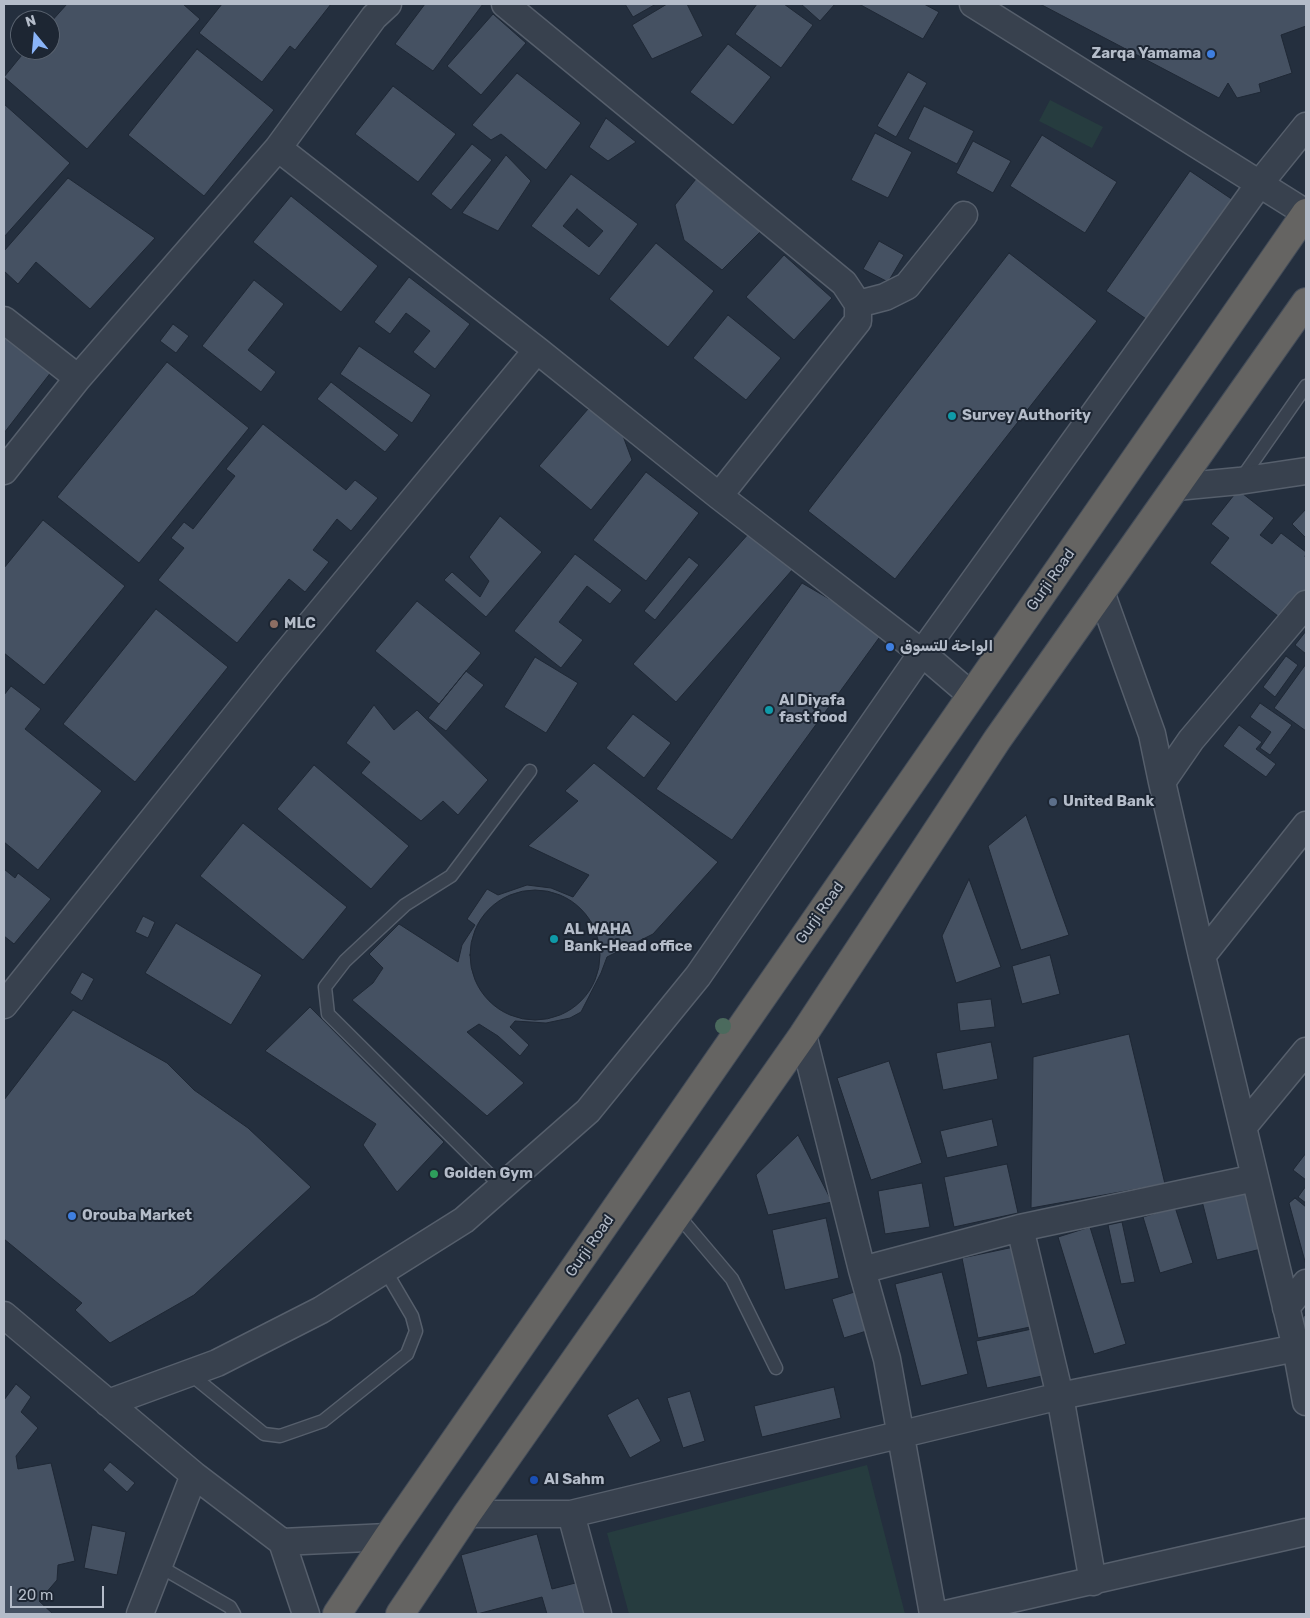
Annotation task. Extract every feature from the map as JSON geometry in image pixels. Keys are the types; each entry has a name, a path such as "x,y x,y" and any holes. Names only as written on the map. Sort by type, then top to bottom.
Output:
{"highway":[{"name":"Gurji Road","path":"337,1614 388,1537 1306,213"},
{"path":"400,1614 467,1514 803,1035 997,740 1306,302"}],"street":[{"path":"505,4 844,283 858,304 858,321 719,496"},
{"path":"974,4 1306,213"},
{"path":"4,470 78,378 278,148 373,8"},
{"path":"108,1403 217,1363 321,1310 464,1220 588,1111 698,976 922,653 1260,183 1306,126"},
{"path":"278,148 537,350 719,496 922,653 971,695"},
{"path":"858,304 885,297 907,286 964,215"},
{"path":"4,320 78,378"},
{"path":"4,1004 274,668 537,350"},
{"path":"1176,487 1306,472"},
{"path":"1102,592 1152,734 1202,956 1296,1348 1306,1402"},
{"path":"1162,782 1191,740 1306,604"},
{"path":"1152,734 1191,740"},
{"path":"1202,956 1306,825"},
{"path":"803,1035 862,1270 887,1359 933,1614"},
{"path":"1244,1126 1306,1051"},
{"path":"862,1270 1020,1228 1255,1178"},
{"path":"1020,1228 1060,1396 1094,1582"},
{"path":"1286,1308 1306,1283"},
{"path":"4,1316 194,1475 282,1542 306,1614"},
{"path":"467,1514 571,1514 1060,1396 1296,1348"},
{"path":"140,1614 194,1475"},
{"path":"571,1514 598,1614"},
{"path":"946,1614 1094,1582 1306,1532"},
{"path":"282,1542 388,1537"}],"lane":[{"path":"1239,481 1306,386"},
{"path":"502,1187 328,1014 325,987 345,962 405,905 451,876 530,771"},
{"path":"677,1214 732,1279 776,1368"},
{"path":"189,1374 264,1434 280,1436 323,1422 407,1354 416,1331 412,1316 385,1270"},
{"path":"159,1566 230,1607 234,1614"}],"green space":[{"path":"1050,100 1103,127 1092,148 1039,121"},
{"path":"867,1465 905,1614 629,1614 607,1533"}],"building":[{"path":"67,4 183,4 200,19 87,149 4,77 18,60 60,60 60,12"},
{"path":"222,4 331,4 295,50 290,46 262,82 199,33"},
{"path":"425,4 483,4 433,71 395,44"},
{"path":"625,4 656,4 633,17"},
{"path":"667,4 687,4 703,36 652,59 632,25"},
{"path":"757,4 784,4 813,25 781,68 735,34"},
{"path":"801,4 835,4 820,21"},
{"path":"859,4 924,4 939,12 923,39"},
{"name":"Zarqa Yamama","path":"1040,4 1306,4 1306,26 1281,35 1292,73 1259,84 1261,92 1237,98 1228,83 1219,98"},
{"path":"493,14 526,43 481,95 447,66"},
{"path":"728,44 771,77 733,125 690,92"},
{"path":"197,49 274,110 204,196 128,135"},
{"path":"908,72 927,83 896,137 877,126"},
{"path":"517,73 581,123 546,170 501,134 491,140 472,125"},
{"path":"393,86 456,134 418,182 355,134"},
{"path":"4,104 70,163 4,237"},
{"path":"924,106 974,131 957,164 908,139"},
{"path":"606,118 636,142 608,161 589,147"},
{"path":"875,133 912,152 888,198 851,180"},
{"path":"1042,135 1117,182 1085,233 1010,186"},
{"path":"973,141 1011,161 993,193 956,173"},
{"path":"472,144 492,160 451,210 431,194"},
{"path":"506,155 531,181 498,231 462,213"},
{"path":"1190,171 1233,200 1149,321 1106,291"},
{"path":"571,174 638,224 599,276 531,226"},
{"path":"700,174 765,227 722,270 684,240 675,205"},
{"path":"68,178 155,238 90,309 36,262 18,284 4,271 4,251"},
{"path":"291,196 378,266 341,312 253,242"},
{"path":"577,209 603,231 589,247 563,226"},
{"path":"879,241 904,255 888,282 863,269"},
{"path":"656,243 714,291 668,347 609,299"},
{"name":"Survey Authority","path":"1009,253 1097,321 895,579 808,511"},
{"path":"784,255 832,298 794,340 746,297"},
{"path":"409,277 470,324 435,369 413,352 430,331 406,313 390,334 374,322"},
{"path":"254,280 284,304 248,350 276,372 261,392 202,346"},
{"path":"728,315 781,358 746,400 693,358"},
{"path":"173,324 189,336 176,353 160,341"},
{"path":"4,328 55,367 4,433"},
{"path":"359,346 431,395 412,423 340,374"},
{"path":"167,362 249,428 139,563 57,497"},
{"path":"331,382 399,435 385,452 317,399"},
{"path":"588,409 620,428 632,460 591,510 539,466"},
{"path":"263,424 346,490 355,480 378,498 351,531 337,519 313,550 329,562 305,592 289,579 237,643 158,580 184,548 171,538 184,522 193,529 235,476 226,469"},
{"path":"646,472 699,513 646,581 593,540"},
{"path":"1238,490 1274,518 1260,535 1272,544 1281,533 1306,552 1306,591 1283,620 1210,563 1229,538 1211,524"},
{"path":"1306,509 1306,538 1292,524"},
{"path":"500,516 542,552 486,617 444,580 452,572 480,597 489,581 469,557"},
{"path":"43,520 125,586 44,685 4,653 4,568"},
{"path":"750,532 793,569 676,702 633,664"},
{"path":"575,554 622,590 610,604 587,586 559,622 583,640 561,668 514,631"},
{"path":"689,557 699,565 655,620 644,611"},
{"name":"Al Diyafa fast food","path":"802,583 884,631 732,840 656,789"},
{"path":"417,601 481,653 439,704 375,651"},
{"path":"156,609 228,667 135,782 63,724"},
{"path":"1306,631 1306,654 1295,645"},
{"path":"1286,656 1298,665 1275,697 1263,687"},
{"path":"535,657 578,683 546,733 504,707"},
{"path":"1306,664 1306,731 1274,708"},
{"path":"466,671 484,685 446,731 428,718"},
{"path":"11,686 41,709 25,729 102,791 38,870 4,842 4,695"},
{"path":"1260,703 1292,725 1270,755 1260,748 1271,732 1250,717"},
{"path":"374,705 394,730 417,710 488,780 458,815 443,801 421,821 361,773 370,762 346,743"},
{"path":"633,714 671,743 644,778 606,748"},
{"path":"1239,725 1262,742 1256,749 1276,764 1266,777 1223,746"},
{"name":"AL WAHA Bank-Head office","path":"594,763 718,862 653,934 607,957 581,1012 570,1018 546,1023 515,1021 510,1027 529,1045 520,1056 498,1036 479,1024 467,1032 524,1083 487,1116 352,1000 373,983 383,968 369,954 399,924 458,962 462,945 475,925 467,919 487,889 498,895 527,885 551,888 573,897 589,875 528,846 578,801 565,791"},
{"path":"314,765 409,846 371,889 277,809"},
{"path":"1026,815 1069,935 1021,950 988,846"},
{"path":"243,823 347,907 303,960 200,876"},
{"path":"4,869 15,878 18,873 51,899 14,944 4,936"},
{"path":"969,879 1001,967 956,983 942,936"},
{"path":"535,890 548,891 560,895 581,909 595,930 599,942 599,968 595,980 581,1001 560,1015 548,1019 535,1020 522,1019 510,1015 489,1001 475,980 471,968 470,955 471,942 475,930 489,909 510,895 522,891"},
{"path":"143,916 155,922 148,938 135,932"},
{"path":"176,923 262,975 231,1025 145,973"},
{"path":"1050,955 1060,994 1022,1004 1012,966"},
{"path":"82,972 94,979 82,1001 70,993"},
{"path":"991,999 995,1027 960,1031 957,1003"},
{"path":"310,1007 444,1142 397,1192 363,1145 376,1124 265,1051"},
{"path":"73,1010 167,1063 194,1090 248,1128 311,1187 194,1295 110,1343 75,1310 82,1303 4,1239 4,1100"},
{"path":"1129,1034 1165,1184 1031,1208 1033,1057"},
{"path":"991,1042 998,1079 943,1090 936,1053"},
{"path":"889,1061 922,1163 871,1180 837,1078"},
{"path":"992,1119 998,1146 947,1158 940,1131"},
{"path":"798,1135 832,1202 768,1215 756,1175"},
{"path":"1306,1153 1306,1180 1293,1170"},
{"path":"1007,1164 1018,1213 954,1227 944,1177"},
{"path":"922,1183 930,1227 885,1234 878,1191"},
{"path":"1248,1185 1265,1248 1217,1260 1201,1197"},
{"path":"1306,1186 1306,1203 1298,1197"},
{"path":"1295,1198 1306,1207 1306,1265 1289,1203"},
{"path":"1175,1207 1193,1263 1160,1273 1143,1217"},
{"path":"826,1218 839,1278 785,1290 772,1230"},
{"path":"1122,1222 1135,1282 1121,1284 1108,1225"},
{"path":"1090,1227 1126,1344 1094,1354 1058,1237"},
{"path":"1014,1247 1030,1327 978,1338 962,1258"},
{"path":"942,1272 968,1374 921,1386 895,1284"},
{"path":"861,1290 873,1329 844,1338 832,1299"},
{"path":"1306,1313 1306,1336 1302,1319"},
{"path":"1032,1329 1042,1376 987,1388 976,1341"},
{"path":"16,1384 31,1397 21,1412 38,1428 16,1456 18,1469 51,1463 75,1561 58,1565 57,1580 39,1601 53,1614 4,1614 4,1400"},
{"path":"834,1387 841,1418 762,1437 754,1406"},
{"path":"690,1391 705,1441 683,1448 667,1398"},
{"path":"638,1398 661,1441 630,1458 607,1415"},
{"path":"110,1462 135,1483 127,1492 103,1470"},
{"path":"92,1525 126,1532 117,1575 84,1568"},
{"path":"537,1534 552,1589 587,1580 596,1614 547,1614 542,1597 477,1614 461,1555"}],"place":[{"name":"Zarqa Yamama","path":"1211,54"},
{"name":"Survey Authority","path":"952,416"},
{"name":"MLC","path":"274,624"},
{"name":"الواحة للتسوق","path":"890,647"},
{"name":"Al Diyafa fast food","path":"769,710"},
{"name":"United Bank","path":"1053,802"},
{"name":"AL WAHA Bank-Head office","path":"554,939"},
{"name":"Golden Gym","path":"434,1174"},
{"name":"Orouba Market","path":"72,1216"},
{"name":"Al Sahm","path":"534,1480"}]}
